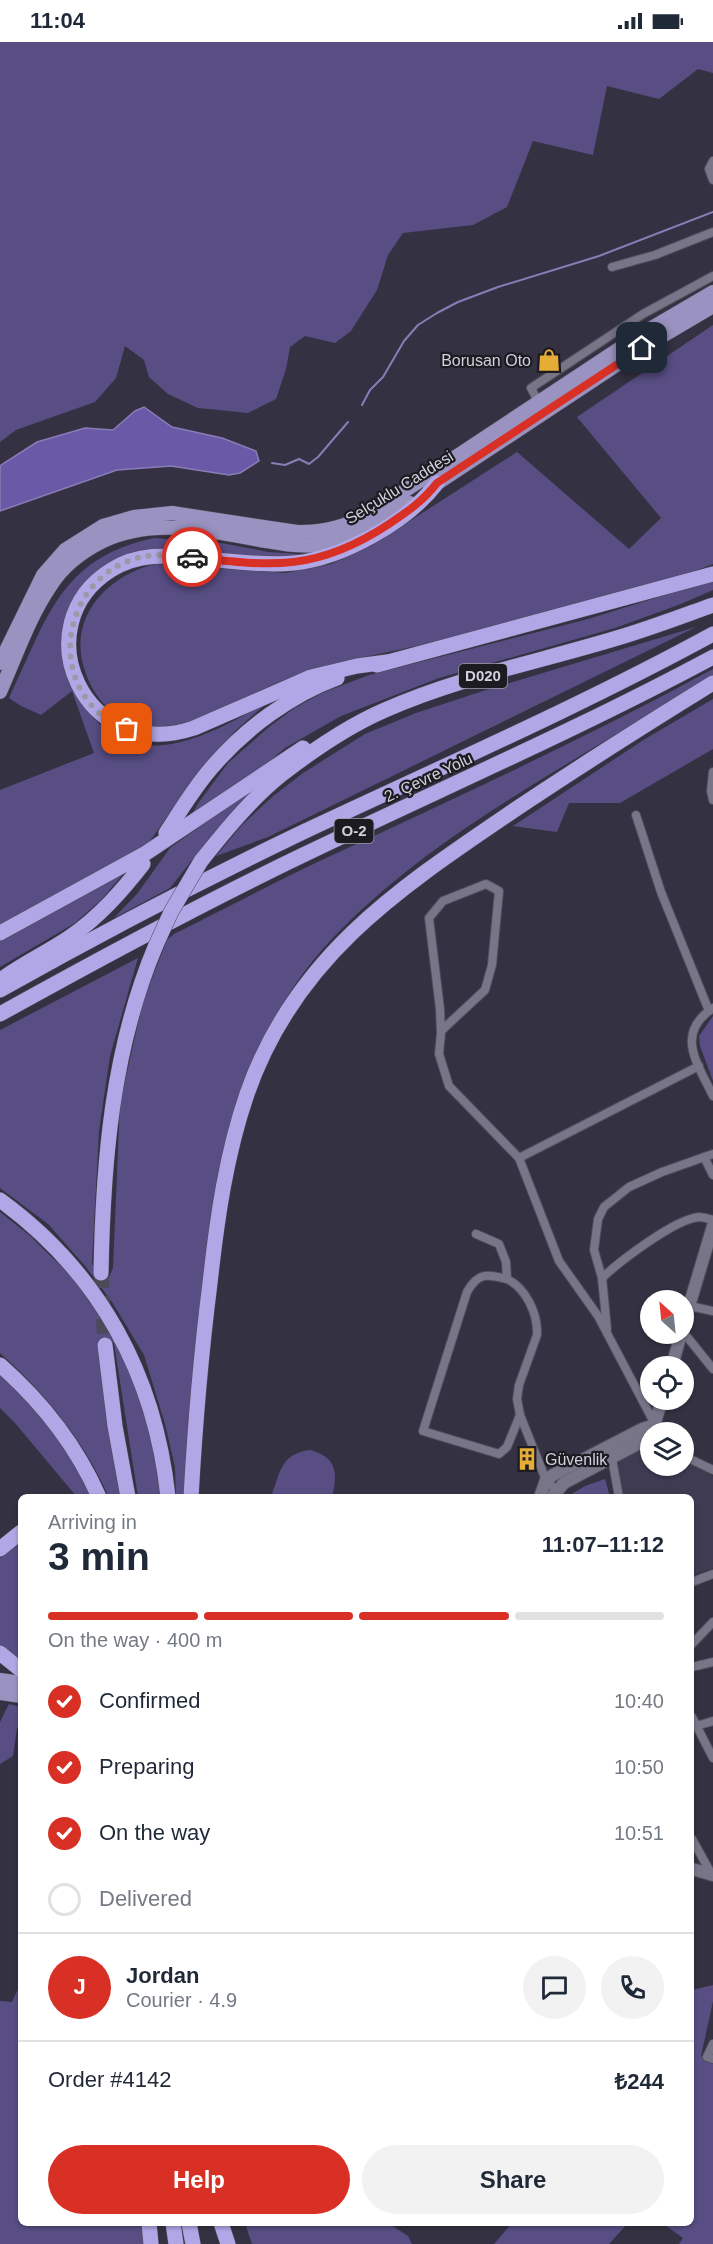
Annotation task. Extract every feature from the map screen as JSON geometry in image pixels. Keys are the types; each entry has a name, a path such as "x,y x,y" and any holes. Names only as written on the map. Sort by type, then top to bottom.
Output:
{"highway":[{"path":"387,662 357,666 311,677 194,728 180,733 153,736 127,729 98,713 86,697 72,669 70,635 76,610 86,594 99,579 123,563 137,558 164,555 278,564 324,558 376,533 425,499 437,483"},
{"path":"165,833 213,766 248,731 312,689 350,673 387,662 713,574"},
{"path":"627,635 662,616 713,595"},
{"name":"D020","path":"345,731 385,710 432,692 627,635 713,605"},
{"name":"2. Çevre Yolu","path":"0,990 211,878 310,829 541,722 713,634"},
{"name":"2. Çevre Yolu","path":"0,1014 234,889 516,756 713,657"},
{"path":"191,1494 208,1297 218,1218 229,1157 242,1107 258,1067 291,1005 331,954 398,892 469,840 713,683"},
{"path":"101,1273 106,1166 120,1066 135,1001 156,945 171,912 201,861 240,815 279,776 345,731"},
{"path":"0,933 154,848 297,751 345,731"},
{"path":"0,980 70,937 90,921 113,900 143,864"},
{"path":"0,1200 50,1241 70,1263 112,1320 134,1365 153,1418 168,1494"},
{"path":"105,1345 115,1426 127,1494"},
{"path":"0,1365 54,1420 77,1455 97,1494"},
{"path":"0,1549 18,1534"},
{"path":"0,1653 18,1668"},
{"path":"149,2226 151,2244"},
{"path":"173,2226 176,2244"},
{"path":"190,2226 193,2244"},
{"path":"222,2226 230,2244"},
{"path":"227,2226 230,2244"}],"main road":[{"name":"Selçuklu Caddesi","path":"0,663 43,575 65,550 91,532 117,521 163,513 297,532 325,531 342,527 368,515 643,333 713,292"},
{"name":"Selçuklu Caddesi","path":"0,692 52,583 77,557 111,537 142,528 159,526 298,545 321,544 346,539 364,531 642,348 713,306"},
{"path":"0,1680 18,1683"},
{"path":"0,1693 18,1696"}],"street":[{"path":"713,161 709,169 713,180"},
{"path":"612,267 655,255 713,232"},
{"path":"539,403 531,388 644,314 713,276"},
{"path":"713,772 711,791 713,800"},
{"path":"636,816 661,892 699,993 711,1010 698,1023 690,1036 691,1046 713,1096"},
{"path":"441,1034 442,1030 485,990 492,965 499,891 486,884 443,901 429,918 441,1034 439,1054 448,1086 519,1158 559,1261 607,1332 650,1422"},
{"path":"519,1158 699,1066"},
{"path":"607,1332 603,1278 594,1250 598,1219 604,1207 629,1187 662,1172 709,1156 713,1176"},
{"path":"603,1278 617,1264 680,1223 699,1217 713,1220"},
{"path":"694,1292 713,1226"},
{"path":"476,1234 499,1244 506,1262 507,1279"},
{"path":"520,1415 507,1447 499,1454 423,1431 467,1292 473,1280 481,1276 492,1275 507,1279 520,1288 533,1311 537,1327 533,1349 519,1385 517,1399 520,1415 546,1480 554,1493 564,1483 640,1430"},
{"path":"694,1307 713,1311"},
{"path":"691,1344 713,1369"},
{"path":"541,1494 546,1480 610,1451"},
{"path":"610,1451 618,1494"},
{"path":"694,1461 713,1470"},
{"path":"694,1581 713,1574"},
{"path":"694,1642 713,1622"},
{"path":"694,1667 713,1662"},
{"path":"696,1726 713,1721"},
{"path":"694,1722 713,1758"},
{"path":"694,1843 712,1875"},
{"path":"694,1870 712,1875"},
{"path":"713,2044 707,2057 713,2059"}],"shaded area":[{"path":"0,42 713,42 713,73 698,69 659,99 607,86 593,155 533,141 507,207 473,225 403,233 388,255 377,290 351,331 335,343 305,336 290,347 286,369 276,399 248,413 198,408 168,394 149,377 144,360 125,346 116,378 95,402 16,430 0,442"},
{"path":"713,325 713,564 627,592 444,639 318,668 284,680 216,713 182,725 145,727 129,723 115,715 103,704 93,690 82,658 80,641 83,626 94,604 121,578 155,564 285,573 331,564 371,546 517,452 629,549 661,518 577,417"},
{"path":"144,407 172,427 222,438 256,451 259,461 240,473 229,475 171,466 117,470 0,511 0,466 4,463 37,442 85,428 113,430 135,411"},
{"path":"154,538 221,543 269,552 314,555 297,559 152,552 76,601 76,687 84,707 102,726 121,739 142,745 164,745 186,741 208,733 268,702 235,731 201,768 148,844 0,928 0,790 94,753 72,691 41,715 9,698 47,618 60,596 76,577 97,560 122,547"},
{"path":"713,580 713,590 681,604 615,628 439,678 341,716 285,748 251,777 189,819 228,763 293,709 322,693 369,675 588,619"},
{"path":"696,627 268,837 216,856 241,826 272,797 303,773 365,734 416,713 483,691"},
{"path":"713,669 713,675 517,794 419,861 388,886 330,941 292,989 271,1024 245,1080 186,1494 176,1494 175,1467 165,1424 144,1355 112,1302 86,1267 48,1224 0,1188 0,1030 138,958 110,1056 99,1131 92,1263 97,1277 109,1277 113,1268 120,1103 143,1001 167,940 174,934 296,872 479,787"},
{"path":"713,699 713,749 620,803 569,803 557,832 513,826 645,739"},
{"path":"263,781 215,831 170,888 114,918 137,894 170,848"},
{"path":"125,872 101,900 75,923 0,967 0,941"},
{"path":"713,1016 713,1081 700,1046 699,1036"},
{"path":"0,1212 29,1235 70,1275 112,1333 148,1416 162,1494 138,1494 114,1343 100,1343 121,1494 108,1494 88,1456 62,1419 17,1368 0,1353"},
{"path":"0,1373 52,1430 89,1494 74,1494 0,1408"},
{"path":"640,1449 640,1476 694,1476 694,1464 713,1477 713,1568 694,1574 694,1494 623,1494 618,1467 620,1461"},
{"path":"310,1450 319,1453 330,1462 335,1473 333,1494 272,1494 283,1466 293,1455"},
{"path":"605,1479 609,1494 572,1494 585,1486"},
{"path":"18,1542 18,1663 0,1646 0,1558"},
{"path":"9,1704 18,1706 18,1728 13,1756 0,1764 0,1722"},
{"path":"713,1985 713,2001 701,2056 713,2061 713,2244 679,2244 683,2238 666,2226 694,2226 694,1990"},
{"path":"18,1989 18,2226 146,2226 149,2244 0,2244 0,2001 12,2002"},
{"path":"246,2226 393,2226 408,2236 412,2244 252,2244"},
{"path":"509,2226 625,2226 609,2244 494,2244"}],"waterway":[{"path":"362,405 370,390 383,377 404,341 418,325 437,313 458,302 498,287 599,256 713,212"},
{"path":"272,463 285,465 299,459 309,464 318,457 348,422"}],"tunnel":[{"path":"101,1273 105,1345"}],"way so far":[{"path":"127,729 98,713 78,684 72,669 70,649 70,635 76,610 90,588 110,570 123,563 149,556 192,557"}],"place":[{"name":"Borusan Oto","path":"549,360"},
{"name":"Güvenlik","path":"527,1459"}],"route":[{"path":"192,557 278,564 295,563 324,558 355,545 425,499 437,483 642,348"}]}
